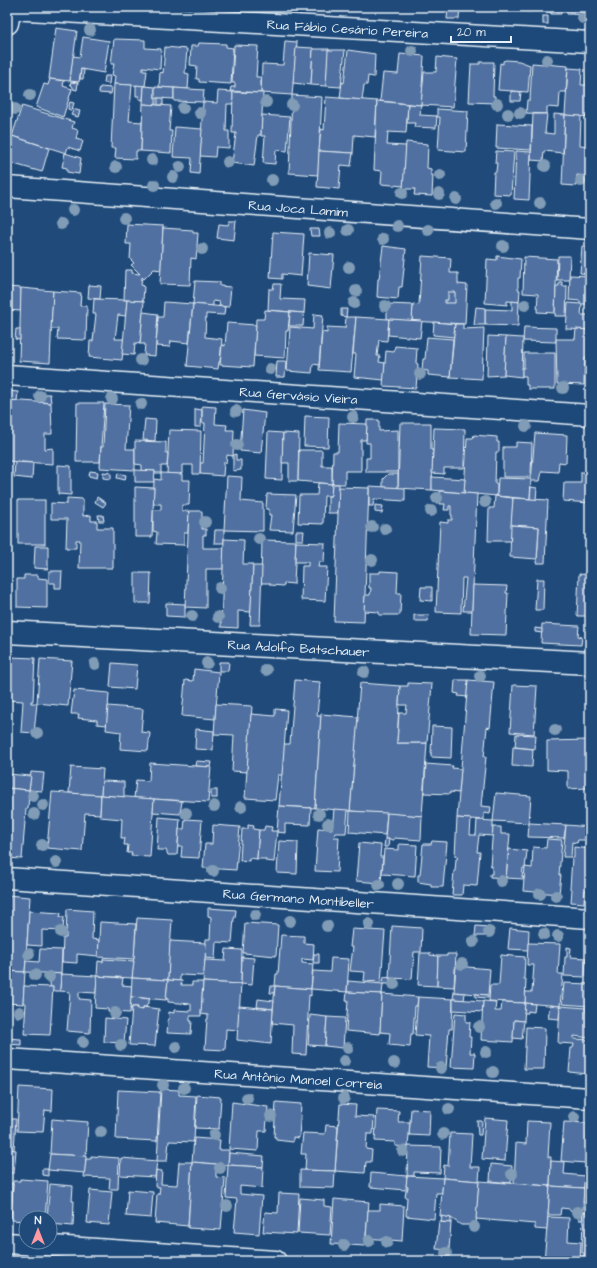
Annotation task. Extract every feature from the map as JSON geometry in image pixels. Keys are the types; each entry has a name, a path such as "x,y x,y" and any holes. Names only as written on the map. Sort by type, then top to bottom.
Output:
{"street":[{"name":"Rua Fábio Cesário Pereira","path":"9,13 590,42"},
{"name":"Rua Joca Lamim","path":"7,187 590,229"},
{"name":"Rua Gervásio Vieira","path":"7,376 590,416"},
{"name":"Rua Adolfo Batschauer","path":"7,632 590,663"},
{"name":"Rua Germano Montibeller","path":"7,878 590,918"},
{"name":"Rua Antônio Manoel Correia","path":"7,1059 590,1098"},
{"path":"7,1243 276,1261"}],"building":[{"path":"448,7 460,7 459,19 447,19"},
{"path":"519,7 537,7 537,11 519,11"},
{"path":"544,7 561,7 561,14 551,14 551,12 544,11"},
{"path":"567,7 590,7 590,15 567,14"},
{"path":"543,16 548,16 548,24 543,24"},
{"path":"56,28 77,31 70,81 49,79"},
{"path":"83,37 109,41 104,73 81,69 79,82 70,81 73,56 80,57"},
{"path":"114,39 145,40 145,48 161,49 160,69 143,67 143,71 147,71 145,86 114,84 115,76 112,75 114,64 111,64"},
{"path":"285,41 297,42 292,95 261,93 262,64 283,65"},
{"path":"199,43 226,44 226,47 233,48 231,84 199,82 199,79 196,79 197,66 190,65 191,46 198,46"},
{"path":"234,45 258,46 256,77 261,77 261,93 230,91 231,87 235,87 235,83 232,83"},
{"path":"165,47 187,49 185,73 189,74 188,89 159,87 160,72 163,73"},
{"path":"296,47 313,48 311,85 293,83"},
{"path":"313,49 329,49 326,86 311,85"},
{"path":"328,50 345,50 341,87 326,86"},
{"path":"348,50 375,54 374,77 368,76 367,85 364,85 362,100 340,98 342,82 344,83"},
{"path":"400,54 424,56 421,105 380,101 383,73 398,74"},
{"path":"437,57 457,59 453,107 421,105 424,72 436,72"},
{"path":"503,61 519,61 530,65 528,92 498,90 500,63 503,64"},
{"path":"480,62 494,62 493,96 495,96 495,103 469,102 471,64 480,64"},
{"path":"532,63 568,66 566,92 560,92 559,108 547,107 547,114 526,113 527,100 530,100"},
{"path":"568,68 582,69 581,85 586,85 587,68 590,69 590,117 565,115"},
{"path":"81,69 84,70 83,79 80,79"},
{"path":"105,76 110,76 109,84 104,83"},
{"path":"50,79 64,81 63,86 72,89 63,117 36,107 44,84 48,85"},
{"path":"71,82 78,83 77,90 73,89 70,84"},
{"path":"114,84 132,85 129,121 142,122 141,151 136,151 136,159 115,158 116,148 111,148"},
{"path":"136,85 144,86 143,100 139,99 139,96 136,96"},
{"path":"144,86 155,87 156,105 143,104"},
{"path":"100,87 112,88 111,94 99,93"},
{"path":"155,87 174,88 174,99 155,98"},
{"path":"174,88 204,90 203,102 174,101"},
{"path":"218,91 233,92 233,104 227,104 226,131 229,131 229,148 216,147 215,157 200,156 203,102 217,103"},
{"path":"511,91 521,92 520,101 511,101"},
{"path":"233,92 263,93 261,135 258,135 254,166 232,163 236,133 232,133"},
{"path":"292,95 322,97 318,175 289,173"},
{"path":"326,97 377,101 375,137 354,135 353,153 319,151 321,129 324,130"},
{"path":"158,98 163,98 163,105 158,105"},
{"path":"377,101 408,104 406,133 388,132 387,145 406,146 404,186 381,184 382,171 374,170"},
{"path":"70,102 74,103 72,109 80,111 78,117 71,115 73,111 68,109"},
{"path":"143,104 171,106 169,131 172,131 171,153 141,151"},
{"path":"408,104 421,105 420,115 437,116 436,128 414,127 415,123 407,123"},
{"path":"22,106 74,122 72,128 78,130 76,139 83,141 80,151 68,147 66,153 12,136"},
{"path":"437,109 468,111 466,152 438,150 440,117 437,117"},
{"path":"533,114 547,114 545,133 554,134 554,114 565,115 563,153 544,151 543,161 531,160"},
{"path":"262,115 290,117 287,151 276,150 275,164 263,163 265,136 261,136"},
{"path":"565,115 581,116 580,145 590,146 590,176 577,175 576,186 562,185"},
{"path":"497,124 532,126 531,150 496,148"},
{"path":"175,127 202,129 199,174 191,173 192,158 173,157"},
{"path":"12,136 49,148 42,172 7,162 7,138 11,139"},
{"path":"406,142 428,144 427,168 431,169 431,175 433,175 432,196 414,195 415,189 403,189"},
{"path":"319,151 353,153 351,166 341,165 339,189 317,187"},
{"path":"496,151 514,152 511,195 493,194 494,172 496,172 497,163 495,163"},
{"path":"516,151 531,152 529,200 514,199"},
{"path":"65,153 81,158 79,174 67,172 67,168 62,167"},
{"path":"229,221 236,221 234,240 217,238 219,224 228,225"},
{"path":"127,224 163,226 161,270 154,269 144,279 142,277 141,285 144,286 143,301 124,300 125,270 132,270 132,273 140,274 131,265 134,263 130,259 131,244 126,244"},
{"path":"163,228 193,230 193,233 198,233 196,259 191,258 190,285 160,284"},
{"path":"310,229 319,229 320,236 311,236"},
{"path":"273,232 304,234 301,276 282,274 282,279 270,278"},
{"path":"383,246 406,249 402,287 399,287 398,299 377,297"},
{"path":"582,246 590,247 590,274 580,273"},
{"path":"309,253 334,255 331,289 307,286"},
{"path":"422,256 451,258 450,273 458,273 458,284 467,285 465,324 412,321 413,304 419,305"},
{"path":"497,256 521,259 520,278 518,278 518,290 520,290 519,302 507,301 507,305 485,303 487,259 497,260"},
{"path":"558,256 570,256 569,280 557,280"},
{"path":"524,257 557,259 555,313 537,312 538,294 523,293"},
{"path":"570,275 590,276 589,304 580,304 580,301 569,300"},
{"path":"195,281 220,282 220,286 231,287 229,307 219,306 220,302 213,301 213,306 193,304"},
{"path":"559,282 562,282 562,286 567,286 566,316 555,316 556,286 559,286"},
{"path":"274,284 281,284 280,299 305,300 304,313 268,310 269,289 273,289"},
{"path":"89,285 101,286 100,299 88,298"},
{"path":"7,287 21,288 21,311 7,310"},
{"path":"21,288 53,291 50,363 19,361"},
{"path":"53,291 81,293 80,306 87,306 86,340 57,339 58,329 51,329"},
{"path":"448,292 455,292 455,303 445,303 445,300 448,300"},
{"path":"94,299 127,300 126,316 118,315 115,339 124,339 122,360 89,357 90,341 93,341 96,314 93,314"},
{"path":"127,300 144,301 140,344 135,343 134,355 122,354"},
{"path":"512,301 519,302 518,326 485,325 485,309 512,310"},
{"path":"164,302 193,304 189,343 171,341 170,347 156,346 158,317 163,317"},
{"path":"568,303 582,304 581,315 590,315 590,330 566,329"},
{"path":"193,304 225,307 224,315 206,314 205,337 222,339 218,369 187,366"},
{"path":"387,304 413,305 412,321 387,319"},
{"path":"476,307 485,308 485,325 474,325"},
{"path":"341,309 347,309 346,317 341,316"},
{"path":"265,310 290,312 288,331 286,331 285,358 254,356 256,319 264,319"},
{"path":"143,312 158,314 155,356 144,355 145,344 140,344"},
{"path":"290,312 304,313 303,326 289,326"},
{"path":"314,314 323,315 319,365 313,364 312,373 287,371 290,327 313,329"},
{"path":"346,317 356,317 351,372 319,370 322,332 327,333 327,327 345,328"},
{"path":"356,317 389,319 387,341 379,340 377,356 380,356 379,362 385,363 384,380 354,377 356,354 353,354"},
{"path":"7,319 9,319 7,355"},
{"path":"389,319 422,321 420,338 388,335"},
{"path":"434,322 455,324 454,337 433,335"},
{"path":"227,323 256,325 253,367 220,365 222,345 225,346"},
{"path":"455,324 463,324 463,329 484,328 482,379 450,377"},
{"path":"524,327 556,328 556,342 523,341"},
{"path":"16,329 20,329 20,340 15,339"},
{"path":"576,329 590,330 590,359 585,358 584,385 557,384 556,339 575,339"},
{"path":"488,336 506,337 504,375 487,376"},
{"path":"427,337 453,339 450,377 428,375 428,371 422,370 423,359 425,359"},
{"path":"506,337 523,338 522,377 504,375"},
{"path":"395,346 417,348 416,363 418,364 416,388 383,386 386,351 394,352"},
{"path":"524,353 555,353 555,389 528,389 528,385 526,385 526,376 522,376 522,368 524,368"},
{"path":"277,361 286,361 285,377 276,377"},
{"path":"9,391 18,392 17,401 8,400"},
{"path":"42,394 50,394 51,403 42,402"},
{"path":"7,400 51,403 52,434 45,434 45,449 53,448 53,464 7,461"},
{"path":"77,403 104,403 100,462 76,462"},
{"path":"105,404 129,405 126,449 135,449 135,470 100,468 101,447 103,447"},
{"path":"202,406 216,407 215,424 227,425 226,430 234,430 233,456 227,455 226,463 224,462 223,476 200,474 200,463 203,463 205,423 202,423"},
{"path":"195,409 202,410 201,427 195,427"},
{"path":"243,410 265,413 261,453 240,451"},
{"path":"305,416 329,417 328,447 304,446"},
{"path":"145,419 156,420 155,441 143,440"},
{"path":"367,420 379,420 379,431 398,430 398,472 366,472 366,458 370,458 370,443 366,443"},
{"path":"339,423 367,424 366,440 361,440 361,471 345,471 345,484 332,484 333,452 338,452"},
{"path":"400,423 431,423 431,450 433,450 432,490 398,488"},
{"path":"434,428 465,429 464,468 444,468 444,474 432,473"},
{"path":"169,430 201,431 200,474 193,474 193,465 182,465 182,474 167,474"},
{"path":"268,432 283,433 282,480 266,479"},
{"path":"283,433 299,434 298,481 289,481 289,463 282,463"},
{"path":"535,433 567,435 566,463 559,462 558,472 542,471 540,481 531,481"},
{"path":"474,435 497,437 497,442 499,442 499,452 496,452 495,484 497,484 497,496 464,493 467,438 473,438"},
{"path":"135,441 166,442 166,453 168,453 167,466 161,466 161,473 154,473 155,471 142,471 142,465 135,464"},
{"path":"516,442 532,443 531,477 503,477 503,447 516,447"},
{"path":"299,450 322,450 322,466 332,466 332,484 298,481"},
{"path":"236,454 236,460 241,460 241,470 233,471 233,456"},
{"path":"15,462 33,463 32,479 14,477"},
{"path":"58,465 71,466 71,495 58,494"},
{"path":"135,470 155,471 154,482 135,482"},
{"path":"90,471 98,472 97,478 89,476"},
{"path":"103,472 111,473 111,479 103,478"},
{"path":"581,472 590,472 590,503 563,501 564,483 581,483"},
{"path":"118,473 126,475 125,480 117,478"},
{"path":"161,473 182,474 182,480 190,480 189,505 182,505 182,511 189,511 188,533 184,533 184,545 156,544 157,532 153,531 153,510 161,510 161,504 153,504 154,479 161,480"},
{"path":"388,474 398,474 398,488 383,487 383,479"},
{"path":"227,476 242,477 241,501 263,503 263,531 224,530"},
{"path":"432,477 465,479 464,493 432,490"},
{"path":"498,478 531,479 530,499 497,496"},
{"path":"318,483 332,484 331,496 324,496 323,524 298,523 299,495 317,495"},
{"path":"332,484 339,484 338,513 328,513 328,496 331,496"},
{"path":"369,486 405,488 405,501 374,499 373,506 369,506"},
{"path":"135,487 154,488 152,537 135,537"},
{"path":"339,487 369,488 364,622 334,621"},
{"path":"531,487 537,488 536,500 530,499"},
{"path":"440,491 477,494 472,611 463,611 466,578 462,578 461,613 436,612 440,522 448,523 448,520 452,520 451,506 449,506 449,510 444,510 445,504 440,504"},
{"path":"267,494 296,495 293,531 269,530 271,515 269,515 269,509 266,509"},
{"path":"495,496 513,498 511,541 488,541 489,508 494,508"},
{"path":"97,497 106,503 103,507 95,502"},
{"path":"67,498 83,499 83,516 91,515 91,521 97,521 97,528 113,528 113,568 79,568 80,540 76,540 76,548 66,548 67,519 51,519 51,503 67,504"},
{"path":"513,498 548,500 545,563 537,563 539,527 511,525"},
{"path":"18,500 45,500 45,544 18,544"},
{"path":"375,505 383,506 382,513 375,512"},
{"path":"189,511 202,511 202,529 206,529 206,535 203,535 203,548 224,548 223,569 206,569 206,608 185,607"},
{"path":"98,515 103,515 104,521 99,521"},
{"path":"511,525 539,527 537,559 510,557"},
{"path":"215,530 224,530 224,543 214,543"},
{"path":"296,531 304,531 303,540 296,540"},
{"path":"224,539 244,540 243,564 253,564 251,612 238,611 238,628 221,627"},
{"path":"262,540 296,541 294,584 284,583 284,586 261,583"},
{"path":"296,542 325,543 324,562 319,562 318,567 327,567 325,601 301,600 302,566 308,566 308,562 295,562"},
{"path":"35,546 48,546 48,569 34,568"},
{"path":"253,566 262,566 260,625 250,625"},
{"path":"49,571 62,571 61,588 55,588 55,583 49,583"},
{"path":"380,571 398,572 397,593 401,593 400,615 379,615 379,612 364,611 365,595 370,595 371,588 369,588 369,573 380,573"},
{"path":"135,573 151,573 150,603 135,603"},
{"path":"579,574 590,575 590,616 577,616"},
{"path":"24,575 38,575 38,578 47,579 47,608 17,607 17,579 24,579"},
{"path":"537,579 544,579 543,610 535,610"},
{"path":"473,585 507,586 506,635 471,634"},
{"path":"421,587 432,587 432,601 420,600"},
{"path":"166,603 185,604 185,617 166,616"},
{"path":"414,615 429,615 428,621 414,621"},
{"path":"542,624 579,626 578,636 582,637 581,645 541,643"},
{"path":"535,628 542,629 542,633 535,632"},
{"path":"10,657 35,658 33,701 31,701 31,703 37,703 34,733 21,732 23,701 7,700"},
{"path":"40,659 72,661 68,706 37,703"},
{"path":"219,662 229,662 228,671 219,671"},
{"path":"112,663 137,665 135,689 110,687"},
{"path":"194,669 219,672 215,719 182,716 185,680 193,681"},
{"path":"295,680 320,682 317,716 321,716 315,808 279,806 284,744 290,744"},
{"path":"455,680 468,680 467,697 458,696 459,694 454,693"},
{"path":"468,680 494,682 490,728 487,727 484,757 486,757 481,806 491,807 490,814 484,813 484,820 457,818"},
{"path":"360,683 400,686 397,743 427,743 422,816 350,811"},
{"path":"408,683 432,684 427,743 397,743 399,713 406,713 407,705 399,705 400,686 408,686"},
{"path":"513,685 537,686 534,734 510,732"},
{"path":"74,690 109,693 107,725 97,724 97,720 78,718 79,714 71,714"},
{"path":"216,704 252,706 247,772 232,771 234,735 214,734"},
{"path":"108,706 143,709 141,732 150,733 148,751 120,749 121,732 106,730"},
{"path":"275,709 287,710 282,775 278,775 275,800 245,798 251,714 275,716"},
{"path":"321,714 358,717 350,811 315,808"},
{"path":"432,726 452,727 451,758 431,757"},
{"path":"196,729 214,731 213,750 195,749"},
{"path":"516,734 536,735 535,749 515,747"},
{"path":"590,740 590,777 587,777 587,788 568,789 568,771 547,770 547,741"},
{"path":"513,747 533,749 532,767 512,766"},
{"path":"196,761 212,762 211,767 195,766"},
{"path":"150,763 211,767 208,802 134,798 136,780 149,781"},
{"path":"426,764 453,766 452,768 461,769 459,793 424,793"},
{"path":"71,767 103,769 101,795 69,793"},
{"path":"31,772 44,773 42,791 29,790"},
{"path":"7,774 31,776 29,790 7,788"},
{"path":"102,781 124,782 124,797 101,795"},
{"path":"7,788 29,790 22,859 7,858"},
{"path":"211,790 217,790 217,798 211,798"},
{"path":"52,792 101,795 100,814 85,813 82,851 47,848"},
{"path":"496,793 531,796 529,823 493,821"},
{"path":"101,795 154,799 150,857 131,856 132,853 127,853 128,845 124,845 125,838 121,838 122,819 100,817"},
{"path":"154,799 182,801 180,814 153,812"},
{"path":"279,806 311,808 310,825 285,824 285,833 277,832"},
{"path":"334,809 348,810 346,833 335,833 334,837 339,837 337,872 315,871 318,828 332,829"},
{"path":"350,811 387,813 385,835 349,832"},
{"path":"387,813 422,816 421,840 394,838 394,840 385,839"},
{"path":"159,817 180,819 177,855 168,855 166,850 157,850"},
{"path":"457,818 471,819 470,835 476,835 477,820 493,821 493,836 479,835 477,852 480,852 477,886 463,885 462,895 452,895 454,871 458,856 455,856"},
{"path":"185,819 202,820 199,858 181,857 182,846 178,846 179,829 184,829"},
{"path":"529,823 566,825 564,838 528,837"},
{"path":"213,825 240,827 236,870 203,868 205,844 212,844"},
{"path":"248,825 254,826 253,829 259,830 257,859 249,858 249,861 240,860 242,829 248,829"},
{"path":"566,825 590,827 590,840 578,840 577,843 572,842 571,857 563,857"},
{"path":"265,826 272,827 271,831 277,831 274,862 265,861 266,859 257,859 259,830 264,830"},
{"path":"493,827 501,827 501,834 510,834 506,878 490,877 490,874 492,874 492,866 490,866"},
{"path":"385,839 389,839 388,847 384,847"},
{"path":"547,839 562,840 559,894 523,891 525,867 532,868 533,847 546,848"},
{"path":"279,841 298,842 297,874 277,873"},
{"path":"432,841 447,842 443,887 431,887 431,884 418,882 423,844 431,844"},
{"path":"359,843 381,845 380,857 383,857 381,883 356,881"},
{"path":"399,844 417,845 415,876 382,874 384,849 399,850"},
{"path":"574,847 590,849 590,891 585,890 584,903 571,902 572,889 570,889"},
{"path":"509,849 527,851 525,868 523,868 522,877 524,877 524,879 506,878"},
{"path":"7,895 30,897 25,972 7,971"},
{"path":"208,908 236,910 232,943 216,942 215,959 205,958 206,939 210,939 211,917 208,916"},
{"path":"67,909 93,911 92,939 99,940 98,956 77,954 77,963 62,962 63,938 66,938"},
{"path":"29,911 61,913 60,917 64,917 63,931 42,930 42,946 27,945"},
{"path":"137,918 172,920 168,980 132,978"},
{"path":"100,922 136,924 134,959 98,957"},
{"path":"245,923 278,925 276,956 243,953"},
{"path":"392,926 422,928 421,952 414,952 412,979 389,978"},
{"path":"476,926 488,927 488,936 475,936"},
{"path":"510,928 529,930 528,950 508,949"},
{"path":"352,929 385,931 381,982 364,981 365,972 350,971 353,947 350,947"},
{"path":"281,935 304,936 304,943 314,944 313,960 302,959 302,963 313,964 311,989 275,986 276,974 278,974"},
{"path":"170,941 206,943 204,976 180,975 180,981 168,980"},
{"path":"528,943 560,944 558,974 563,974 560,1006 525,1003 525,992 532,992 534,965 527,965"},
{"path":"567,947 571,948 570,957 586,958 585,977 564,976"},
{"path":"40,949 62,950 61,974 25,972 26,961 39,962"},
{"path":"226,949 242,950 241,984 203,982 205,960 225,961"},
{"path":"420,953 430,953 430,955 438,956 437,986 418,985"},
{"path":"314,954 319,954 319,963 313,963"},
{"path":"447,954 456,954 454,987 437,986 438,956 447,956"},
{"path":"501,955 525,957 525,1003 489,1001 490,985 499,985"},
{"path":"242,957 254,958 252,985 241,984"},
{"path":"331,958 349,959 347,992 311,989 313,971 330,972"},
{"path":"103,959 134,961 132,978 97,976 98,961 103,962"},
{"path":"456,966 490,969 488,995 454,992"},
{"path":"7,971 25,972 23,1004 7,1003"},
{"path":"51,973 61,974 60,991 52,991 53,987 50,987"},
{"path":"61,974 97,976 96,993 79,992 79,999 91,1000 90,1033 67,1031 70,992 60,991"},
{"path":"97,976 123,978 122,985 132,986 130,1013 108,1012 108,1009 95,1008"},
{"path":"384,977 390,978 390,984 383,984"},
{"path":"132,978 168,980 166,1000 131,997"},
{"path":"168,980 182,981 181,985 192,985 192,982 203,982 201,1016 190,1016 190,1021 192,1021 191,1034 167,1033 169,1012 174,1013 174,1010 191,1011 191,1004 168,1002 168,999 166,999"},
{"path":"348,981 383,984 382,994 347,992"},
{"path":"203,982 241,984 238,1030 226,1029 225,1050 205,1049 208,1015 201,1014"},
{"path":"564,983 590,984 590,1006 562,1004"},
{"path":"24,986 53,987 50,1035 24,1034 26,1003 23,1003"},
{"path":"271,986 275,986 274,993 270,993"},
{"path":"275,986 311,989 311,996 309,995 306,1055 292,1054 293,1025 272,1023"},
{"path":"347,992 382,994 380,1034 346,1031 348,1000 346,1000"},
{"path":"454,992 465,993 464,1000 453,999"},
{"path":"382,994 418,997 417,1006 415,1006 413,1034 411,1034 410,1047 389,1045 390,1033 380,1032"},
{"path":"476,994 488,995 488,998 475,997"},
{"path":"131,997 150,999 146,1007 143,1007 143,1010 137,1009 138,1007 132,1007 132,1009 130,1009"},
{"path":"418,997 453,999 452,1029 449,1029 446,1068 427,1067 429,1036 415,1035"},
{"path":"258,999 274,1001 273,1009 257,1007"},
{"path":"453,999 483,1001 483,1012 453,1010"},
{"path":"483,1001 496,1002 495,1011 501,1011 502,1002 525,1003 524,1021 514,1020 513,1042 481,1040"},
{"path":"525,1003 535,1004 534,1012 528,1011 528,1013 524,1013"},
{"path":"550,1005 560,1006 559,1019 548,1018"},
{"path":"239,1006 273,1009 271,1044 237,1040"},
{"path":"560,1006 586,1008 586,1012 590,1013 590,1038 574,1036 574,1039 590,1040 588,1074 569,1072 571,1048 573,1048 574,1044 558,1043"},
{"path":"132,1007 138,1007 137,1009 143,1010 143,1007 159,1009 155,1046 129,1045"},
{"path":"455,1013 466,1014 466,1022 470,1022 470,1053 475,1053 474,1068 451,1067"},
{"path":"310,1015 327,1017 325,1046 308,1045"},
{"path":"327,1017 345,1018 343,1048 325,1046"},
{"path":"105,1018 126,1020 124,1043 104,1042"},
{"path":"514,1020 524,1021 522,1039 513,1038"},
{"path":"526,1027 545,1028 544,1069 524,1069"},
{"path":"7,1038 21,1039 21,1045 7,1044"},
{"path":"19,1087 53,1089 52,1111 45,1110 43,1132 17,1131"},
{"path":"161,1089 179,1090 179,1095 196,1096 194,1142 169,1141 167,1161 157,1161"},
{"path":"118,1090 160,1092 157,1141 116,1139"},
{"path":"197,1095 221,1097 219,1129 195,1128"},
{"path":"232,1102 268,1107 266,1131 259,1131 258,1151 229,1149"},
{"path":"276,1102 301,1104 299,1138 293,1137 293,1142 276,1140 276,1137 274,1137"},
{"path":"340,1104 356,1105 355,1116 374,1117 373,1134 367,1134 366,1149 372,1150 371,1162 366,1162 365,1173 335,1171"},
{"path":"411,1109 430,1110 429,1136 409,1135"},
{"path":"377,1110 399,1111 398,1122 410,1122 408,1147 395,1146 395,1142 375,1141"},
{"path":"485,1118 508,1120 505,1161 482,1159"},
{"path":"7,1119 16,1119 14,1150 7,1149"},
{"path":"52,1119 88,1122 86,1156 50,1154"},
{"path":"477,1121 482,1121 481,1135 478,1135"},
{"path":"527,1121 550,1122 548,1157 551,1157 550,1186 514,1183 516,1143 526,1144"},
{"path":"564,1122 588,1123 585,1163 561,1161"},
{"path":"326,1125 338,1126 335,1171 305,1170 306,1154 301,1154 303,1133 325,1134"},
{"path":"450,1133 472,1134 470,1167 480,1167 479,1181 443,1178 444,1165 448,1166"},
{"path":"588,1133 590,1133 590,1163 586,1163"},
{"path":"194,1138 220,1140 219,1150 229,1150 228,1165 192,1162"},
{"path":"408,1146 441,1147 440,1173 414,1172 414,1176 407,1176"},
{"path":"7,1149 16,1150 14,1173 7,1173"},
{"path":"229,1153 264,1156 263,1167 228,1165"},
{"path":"50,1154 86,1156 85,1173 48,1170"},
{"path":"91,1156 119,1158 118,1189 109,1189 110,1178 84,1177 86,1159 91,1159"},
{"path":"121,1158 157,1161 155,1177 120,1175"},
{"path":"551,1161 565,1162 564,1174 585,1176 584,1188 550,1186"},
{"path":"179,1162 192,1162 188,1226 155,1223 157,1194 159,1194 160,1187 155,1187 156,1170 162,1171 161,1184 177,1185"},
{"path":"192,1162 216,1164 216,1177 225,1178 221,1230 188,1228"},
{"path":"491,1164 512,1166 511,1183 490,1181"},
{"path":"228,1165 263,1167 262,1188 240,1186 240,1194 262,1196 259,1234 234,1232 237,1199 226,1198"},
{"path":"42,1169 48,1169 48,1176 42,1175"},
{"path":"300,1170 335,1171 334,1188 300,1187"},
{"path":"371,1173 407,1176 406,1190 370,1187"},
{"path":"585,1174 590,1174 590,1189 584,1188"},
{"path":"407,1176 443,1178 442,1193 436,1193 434,1219 406,1216 407,1197 405,1197 408,1187 406,1186"},
{"path":"443,1178 479,1181 476,1225 461,1225 451,1218 440,1216"},
{"path":"20,1179 48,1181 46,1210 18,1210 18,1220 11,1220 13,1181 20,1181"},
{"path":"479,1181 550,1186 547,1230 535,1229 535,1224 476,1219"},
{"path":"7,1183 13,1184 11,1213 7,1213"},
{"path":"50,1184 73,1186 73,1226 58,1225 58,1210 48,1210"},
{"path":"550,1186 584,1188 583,1210 579,1210 578,1212 561,1208 560,1215 548,1215"},
{"path":"584,1188 590,1189 590,1202 583,1202"},
{"path":"90,1190 112,1192 109,1225 87,1223"},
{"path":"128,1190 153,1192 151,1218 126,1216"},
{"path":"279,1193 299,1194 297,1234 263,1232 265,1212 278,1213"},
{"path":"300,1198 324,1200 324,1206 332,1207 330,1235 298,1233"},
{"path":"334,1199 369,1202 365,1246 331,1244"},
{"path":"380,1204 404,1206 402,1241 366,1238 368,1210 380,1210"},
{"path":"579,1212 583,1212 582,1220 579,1220"},
{"path":"583,1212 590,1212 590,1254 582,1253"},
{"path":"442,1216 451,1218 451,1223 441,1222"},
{"path":"548,1217 569,1218 568,1241 581,1242 580,1261 544,1261"},
{"path":"439,1222 451,1223 449,1250 436,1249"},
{"path":"583,1255 589,1256 589,1261 583,1261"}]}
